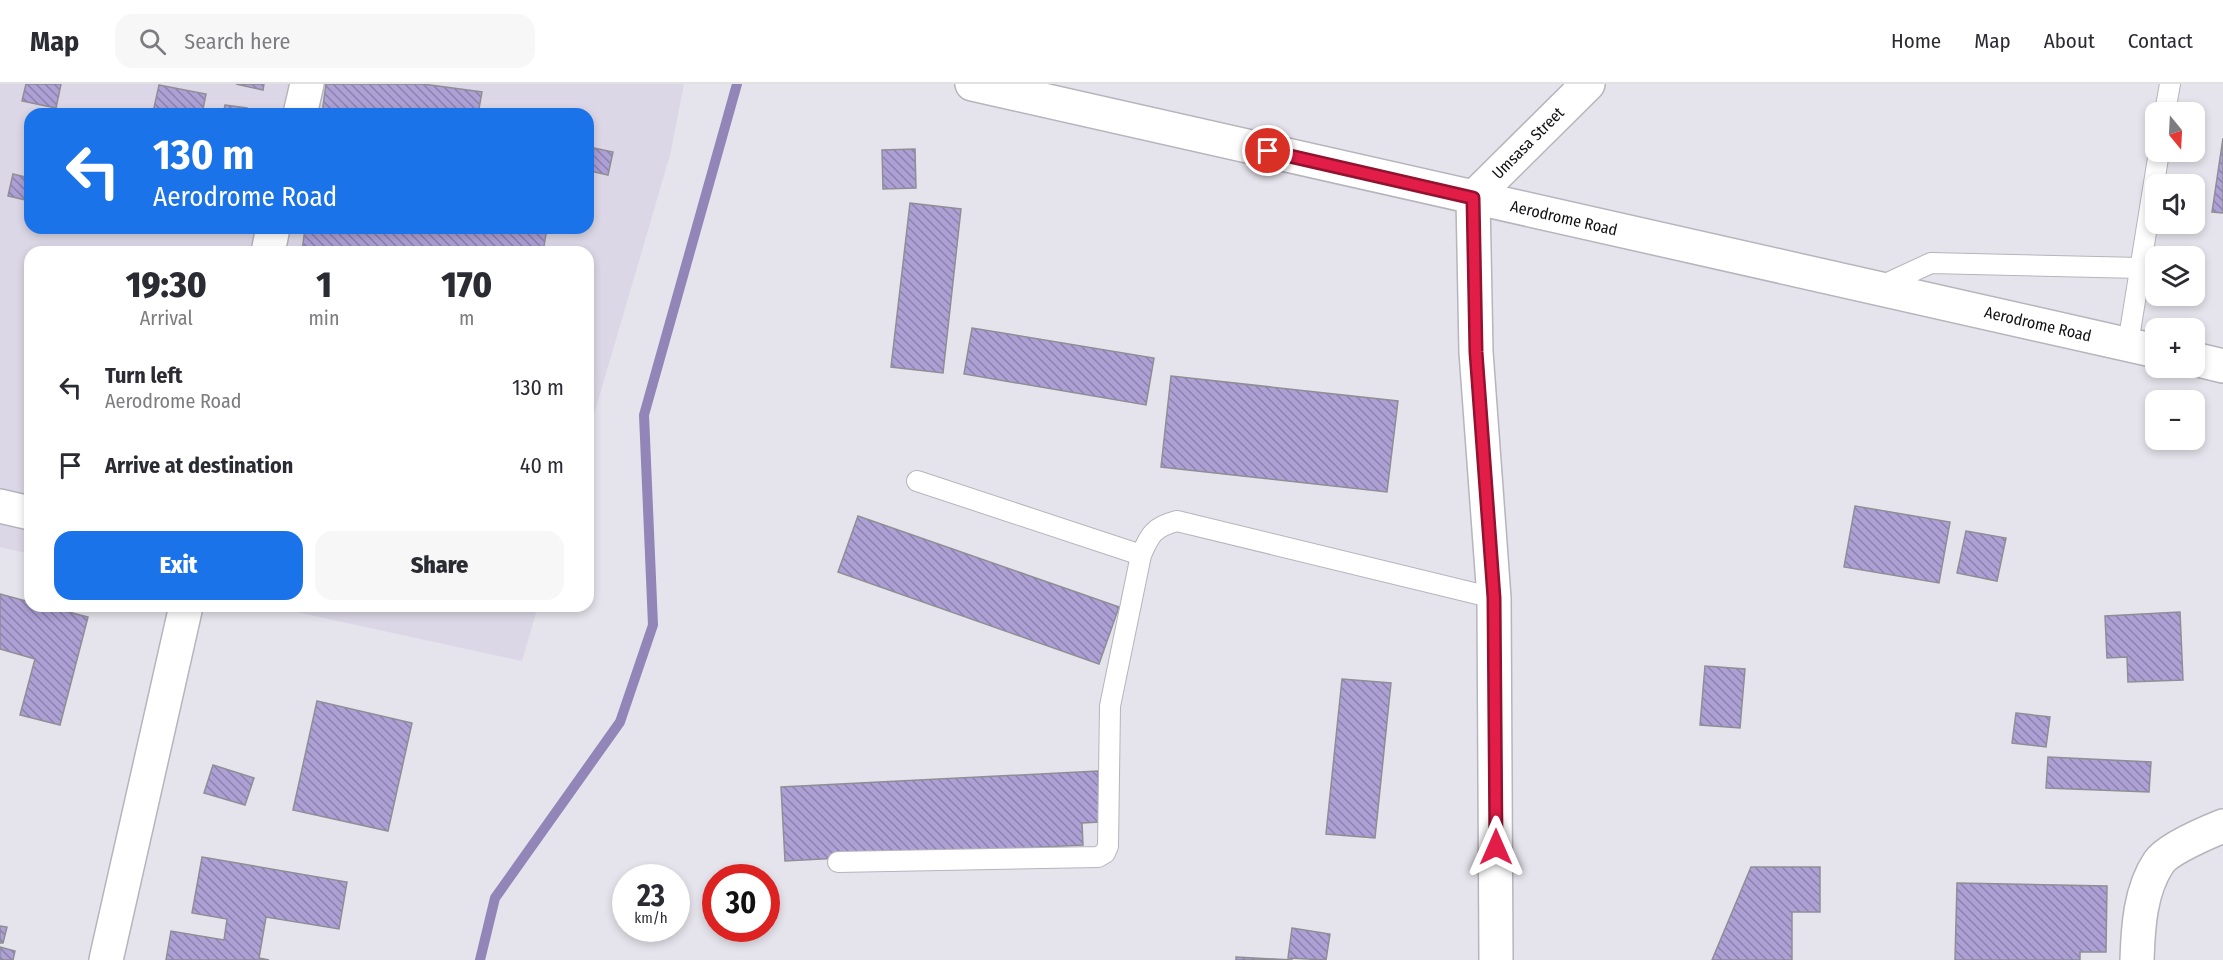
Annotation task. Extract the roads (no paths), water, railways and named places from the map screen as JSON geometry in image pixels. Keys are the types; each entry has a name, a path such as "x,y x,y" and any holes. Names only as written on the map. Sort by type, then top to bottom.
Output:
{"street":[{"path":"301,108 307,84"},
{"name":"Aerodrome Road","path":"972,84 2142,347"},
{"name":"Umsasa Street","path":"1473,198 1588,84"},
{"path":"1473,198 1476,352 1494,598 1496,960"},
{"path":"2205,362 2223,366"},
{"path":"0,506 24,512"},
{"path":"106,960 185,612"},
{"path":"2137,960 2144,896 2160,860 2195,838 2223,826"}],"lane":[{"path":"2167,102 2170,84"},
{"path":"2142,347 2140,268 2157,162"},
{"path":"1877,288 1931,263 2140,268"},
{"path":"917,482 1141,555"},
{"path":"838,862 1098,857 1105,853 1108,846 1110,706 1141,555 1149,537 1160,526 1177,521 1494,598"}],"waterway":[{"path":"480,960 495,898 620,722 653,625 644,415 737,84"}]}
